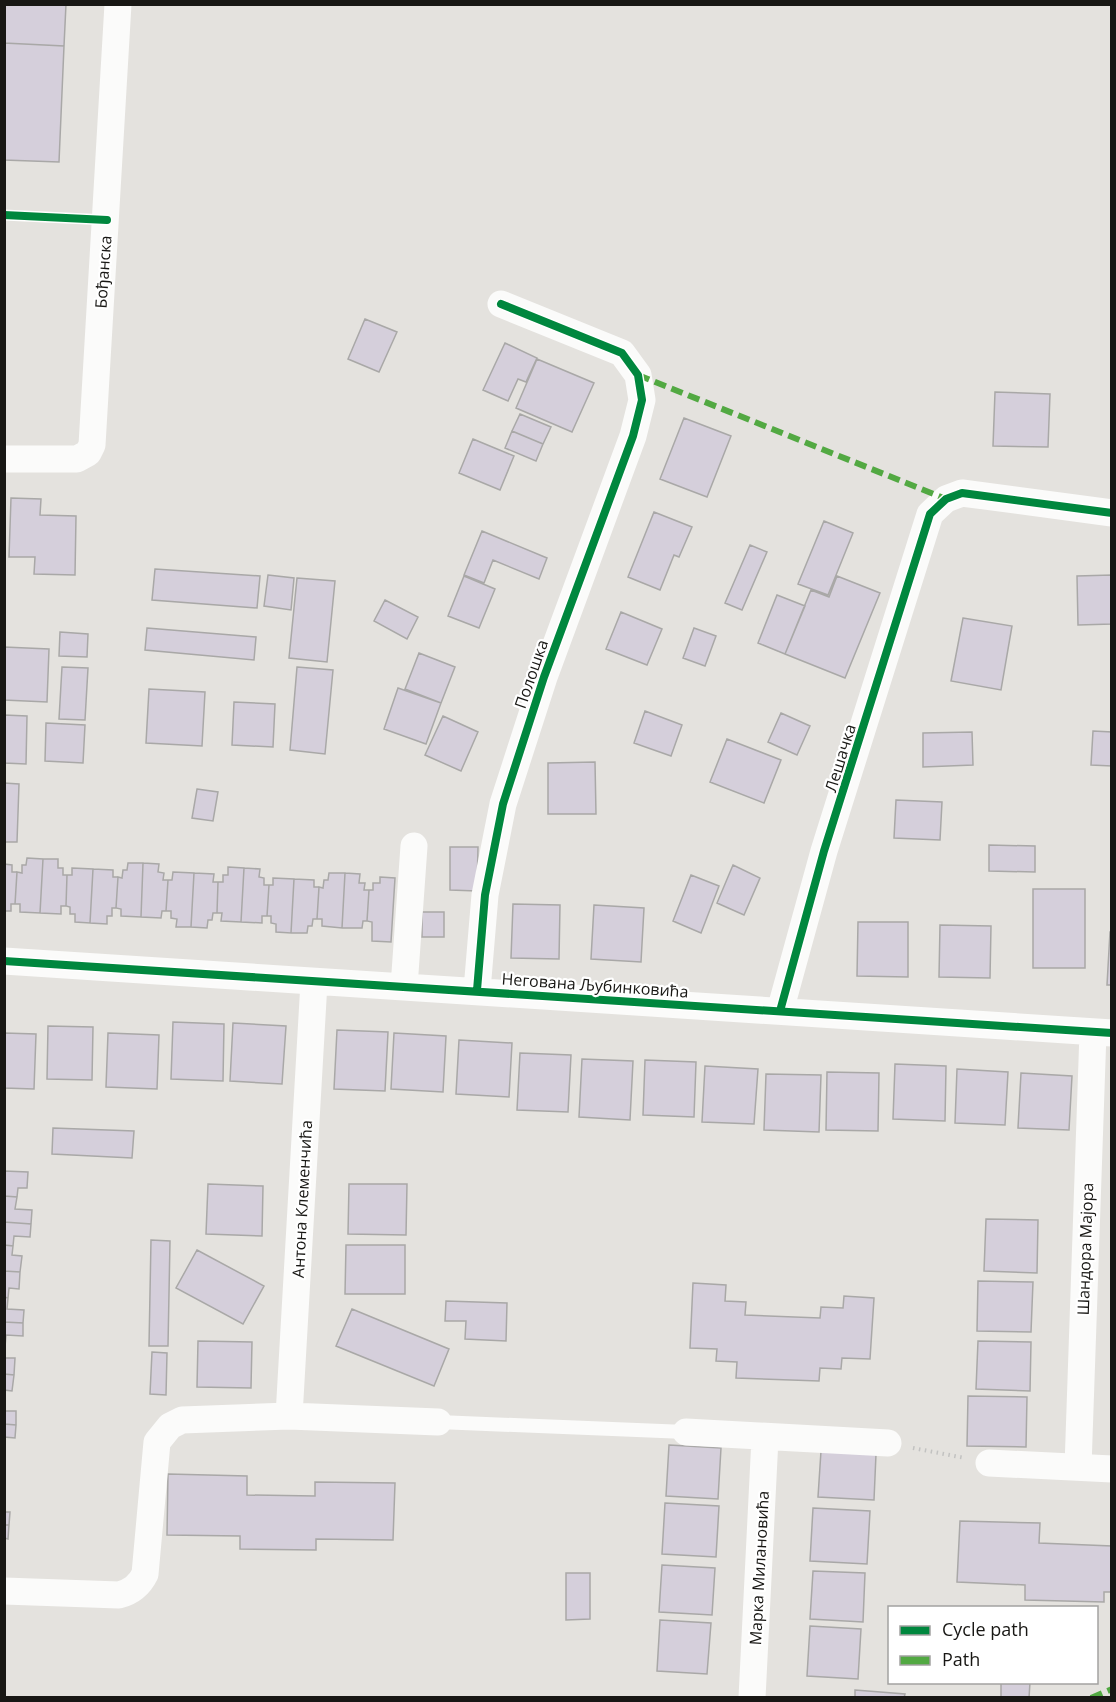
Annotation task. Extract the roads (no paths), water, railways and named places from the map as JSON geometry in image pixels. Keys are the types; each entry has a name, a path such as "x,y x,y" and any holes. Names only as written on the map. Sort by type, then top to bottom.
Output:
{"street":[{"name":"Бођанска","path":"4,459 77,459 87,453 92,445 118,4"},
{"name":"Полошка","path":"477,990 486,885 502,804 544,677 638,419 642,400 638,375 622,353 501,304"},
{"name":"Лешачка","path":"780,1011 824,851 930,514 946,499 962,493 1112,513"},
{"path":"404,987 414,846"},
{"name":"Негована Љубинковића","path":"4,961 1102,1032"},
{"name":"Антона Клеменчића","path":"290,1416 314,982"},
{"name":"Шандора Мајора","path":"1078,1467 1102,1032"},
{"path":"4,1591 128,1593 141,1582 145,1574 157,1442 170,1426 194,1418 290,1416 438,1422"},
{"path":"686,1432 888,1443"},
{"name":"Марка Милановића","path":"752,1698 765,1438"},
{"path":"989,1463 1112,1469"}],"lane":[{"path":"438,1422 686,1432"}]}
